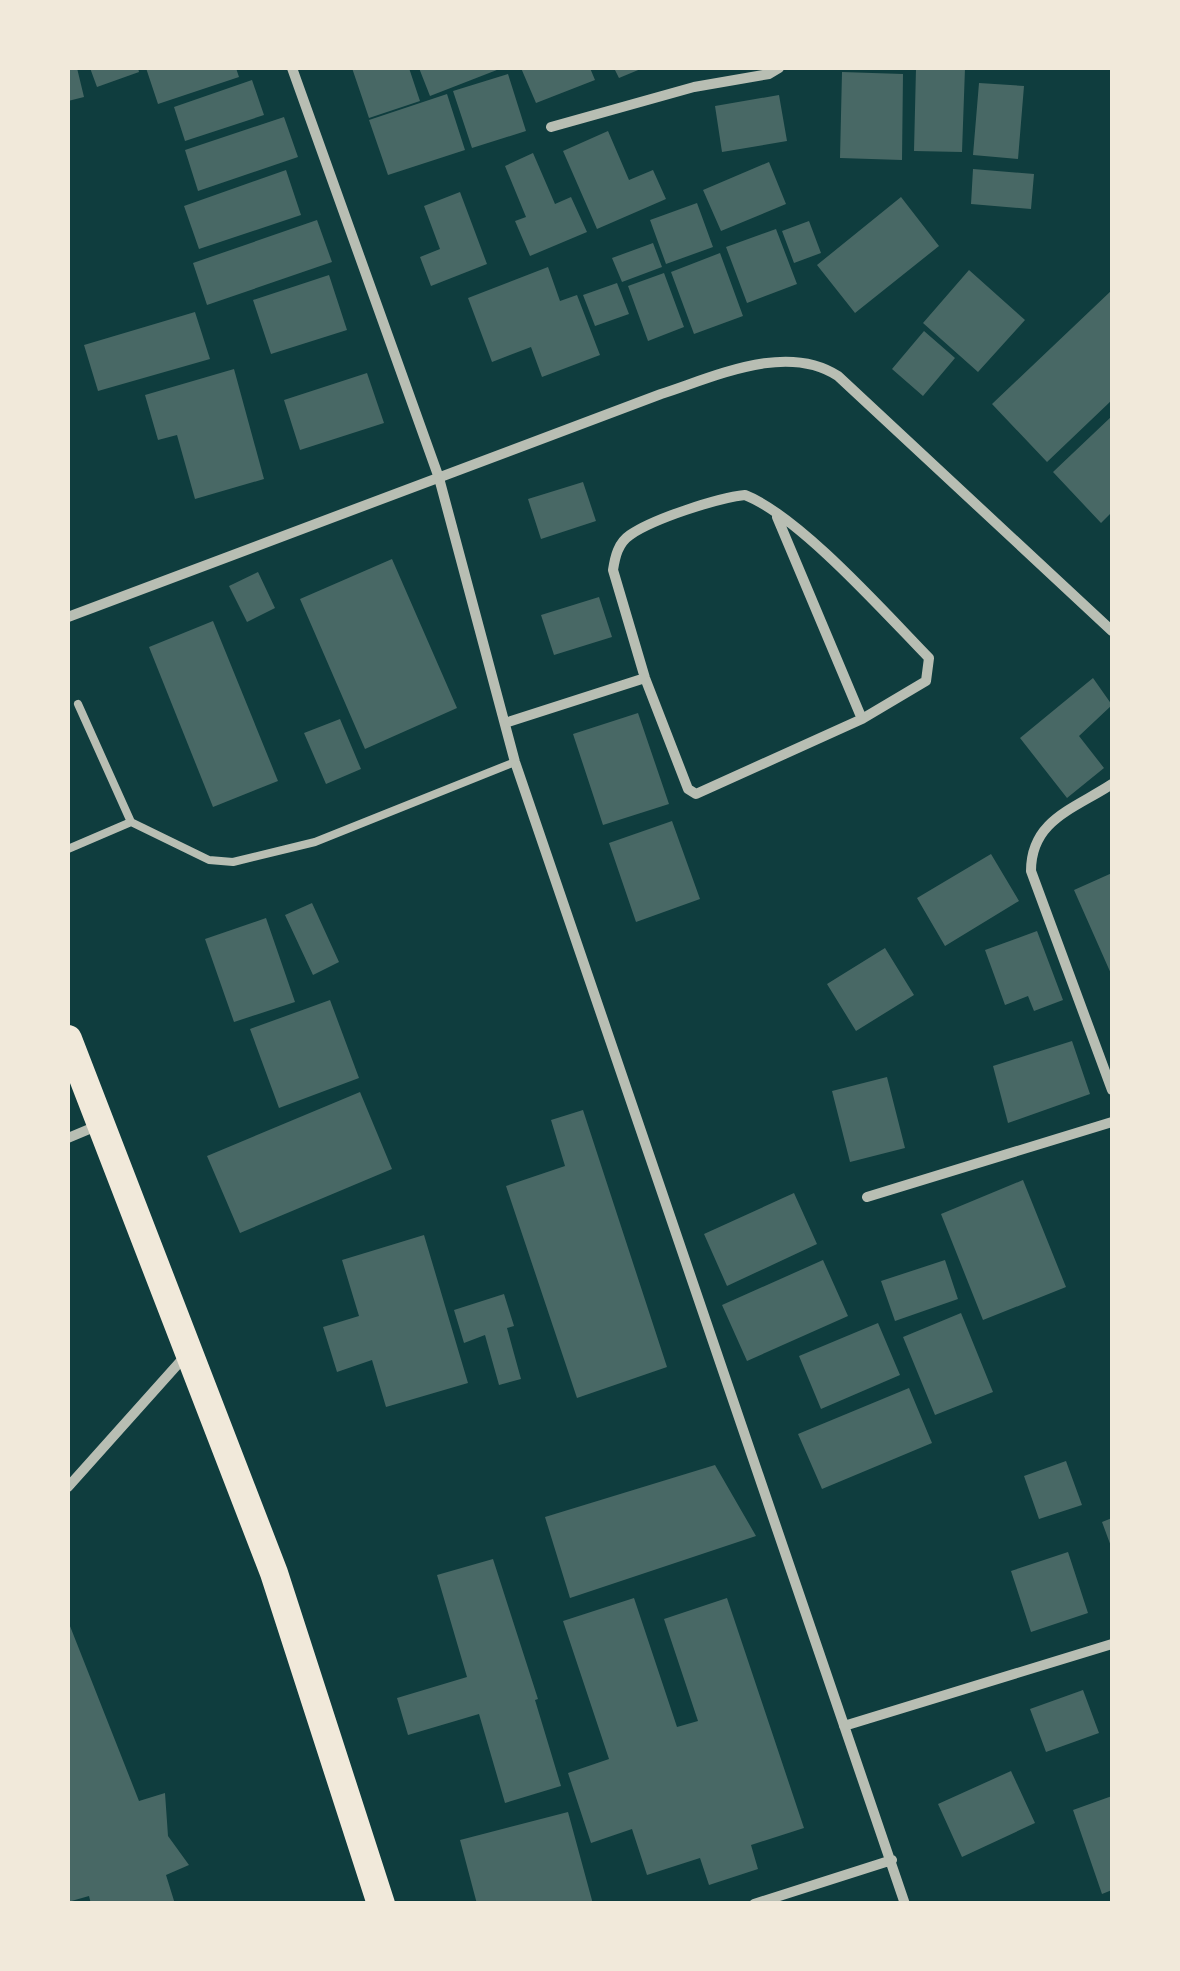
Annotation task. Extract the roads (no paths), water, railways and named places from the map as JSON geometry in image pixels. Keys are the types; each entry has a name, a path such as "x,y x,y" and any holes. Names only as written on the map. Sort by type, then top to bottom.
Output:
{"highway":[{"path":"68,1038 192,1350 274,1572 382,1904"}],"street":[{"path":"292,68 440,478 516,762 603,1028 906,1904"},
{"path":"551,127 694,87 770,74 779,68"},
{"path":"68,617 742,368 814,364 838,376 1112,632"},
{"path":"744,496 774,510 870,597 929,658 926,682 862,719 696,794 688,789 645,678 612,570 622,543 632,534 728,497 744,496"},
{"path":"774,510 862,719"},
{"path":"505,723 645,678"},
{"path":"1112,784 1044,827 1031,847 1031,870 1112,1090"},
{"path":"867,1197 1112,1122"},
{"path":"68,1138 102,1123"},
{"path":"68,1486 192,1350"},
{"path":"844,1726 1112,1644"},
{"path":"754,1904 892,1860"}],"lane":[{"path":"78,704 131,822 190,854 233,862 315,842 516,762"},
{"path":"68,849 131,822"}]}
